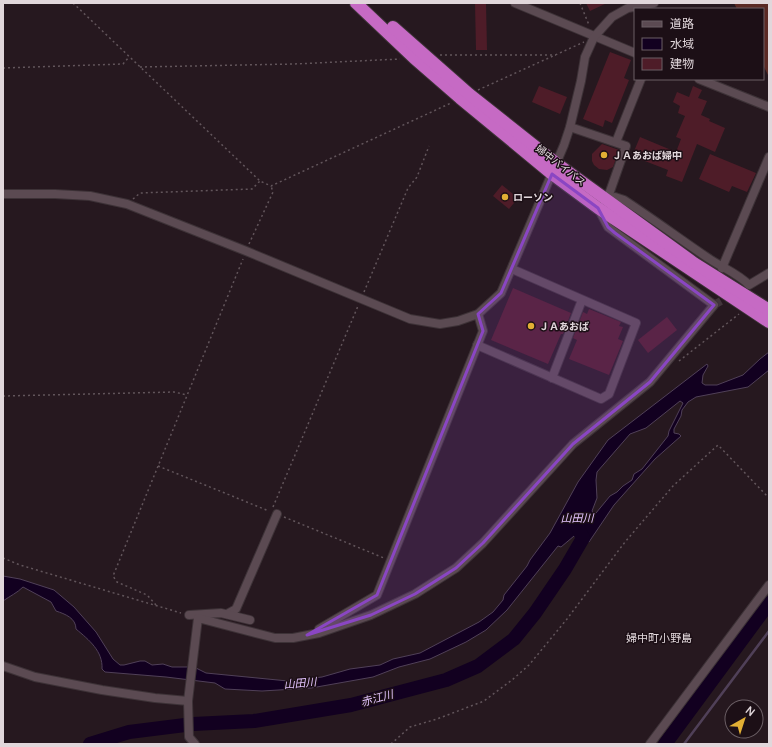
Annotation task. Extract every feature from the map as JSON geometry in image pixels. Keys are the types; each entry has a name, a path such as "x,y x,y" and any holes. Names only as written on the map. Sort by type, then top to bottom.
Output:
{"highway":[{"name":"婦中バイパス","path":"356,3 414,58 465,96 554,169 603,204 694,263 756,308 769,322"},
{"name":"婦中バイパス","path":"367,3 419,50 465,96"}],"street":[{"path":"515,3 634,53"},
{"path":"3,194 90,196 127,204 246,251 410,319 440,324 458,322 478,314 500,293 512,269 570,127 585,57 594,37 612,17 628,8 654,3"},
{"path":"616,142 641,80"},
{"path":"702,80 769,107"},
{"path":"195,744 189,737 188,701 198,618 275,638 293,638 320,633 371,616 415,594 456,568 483,543 573,444 650,382 714,305 608,228 603,204 626,146 570,127"},
{"path":"722,268 769,157"},
{"path":"603,204 615,197 624,200 722,268 744,279 749,285 769,273"},
{"path":"478,345 601,399 609,394 636,323 512,269"},
{"path":"552,378 582,300"},
{"path":"307,635 337,620 377,595 483,332 478,314"},
{"path":"227,614 236,609 274,513"},
{"path":"650,744 769,585"},
{"path":"189,615 221,613 250,620"},
{"path":"3,666 35,677 102,690 155,698 188,701"}],"path":[{"path":"73,3 260,181 271,186 273,192 246,251 113,576 117,582 147,594 156,605"},
{"path":"271,186 440,109 465,96 558,55 594,37 580,3"},
{"path":"439,55 558,55"},
{"path":"3,68 123,64 129,57"},
{"path":"140,67 294,64 414,58"},
{"path":"274,513 361,298 408,188 417,177 430,146"},
{"path":"127,204 140,193 252,189 260,181"},
{"path":"679,360 756,308"},
{"path":"3,396 174,392 187,395"},
{"path":"392,744 410,727 437,719 484,701 529,665 567,619 630,536 673,486 718,445 769,498"},
{"path":"3,558 20,565 189,615"}],"highlighted area":[{"path":"552,174 598,208 608,227 615,233 714,305 650,382 573,444 483,543 456,568 415,594 371,615 307,635 377,595 483,331 478,314 501,293"}],"shaded area":[{"path":"734,3 769,3 769,77 764,67 764,8 736,8"}],"water":[{"name":"山田川","path":"769,352 769,370 748,387 696,397 688,402 682,410 681,416 674,429 674,433 681,436 655,459 614,505 589,542 578,535 574,536 561,547 558,546 507,610 486,630 466,642 430,659 399,667 373,677 311,688 262,691 225,689 215,683 105,672 102,669 102,663 98,651 86,637 76,629 76,625 72,619 56,611 51,602 23,587 3,601 3,576 20,579 54,590 74,607 96,632 113,659 120,665 145,661 152,665 163,664 172,667 194,667 206,673 288,681 322,677 350,669 380,665 393,659 420,653 479,622 493,612 550,533 578,482 608,440 707,364 708,366 703,375 702,383 705,385 717,385 743,375","holes":["680,401 683,403 668,436 642,469 634,474 632,480 610,496 594,514 592,511 597,498 597,472 630,434 646,428"]}],"building":[{"path":"475,3 486,3 487,50 476,50"},
{"path":"586,3 607,3 590,11"},
{"path":"610,52 631,60 624,78 629,80 612,123 605,120 603,127 583,119"},
{"path":"539,86 567,97 560,114 532,102"},
{"path":"693,86 702,90 698,98 707,101 701,115 710,119 709,121 725,128 715,152 697,144 682,182 666,176 668,170 632,156 640,137 676,152 681,139 676,137 685,116 678,113 680,106 673,102 677,92 689,97"},
{"name":"ＪＡあおば婦中","path":"602,144 619,150 613,167 607,170 599,169 592,161 592,154"},
{"path":"710,154 756,173 747,192 732,186 729,192 699,179"},
{"name":"ローソン","path":"502,185 518,198 509,209 493,196"},
{"name":"ＪＡあおば","path":"513,288 571,313 563,334 561,334 548,364 491,340"},
{"path":"589,309 621,322 619,326 623,327 618,339 623,341 609,375 569,359 577,340 573,338 583,312 587,314"},
{"path":"667,317 677,330 648,353 638,340"}],"waterway":[{"name":"赤江川","path":"90,744 129,732 193,724 254,721 351,705 446,680 478,666 514,639 535,613 565,569 583,538 575,522"},
{"name":"山田川","path":"665,744 769,603"},
{"path":"684,744 769,631"}],"tunnel":[{"path":"714,305 749,285"}],"place":[{"name":"ＪＡあおば婦中","path":"604,155"},
{"name":"ローソン","path":"505,197"},
{"name":"ＪＡあおば","path":"531,326"}],"district":[{"name":"婦中町小野島","path":"659,638"}]}
